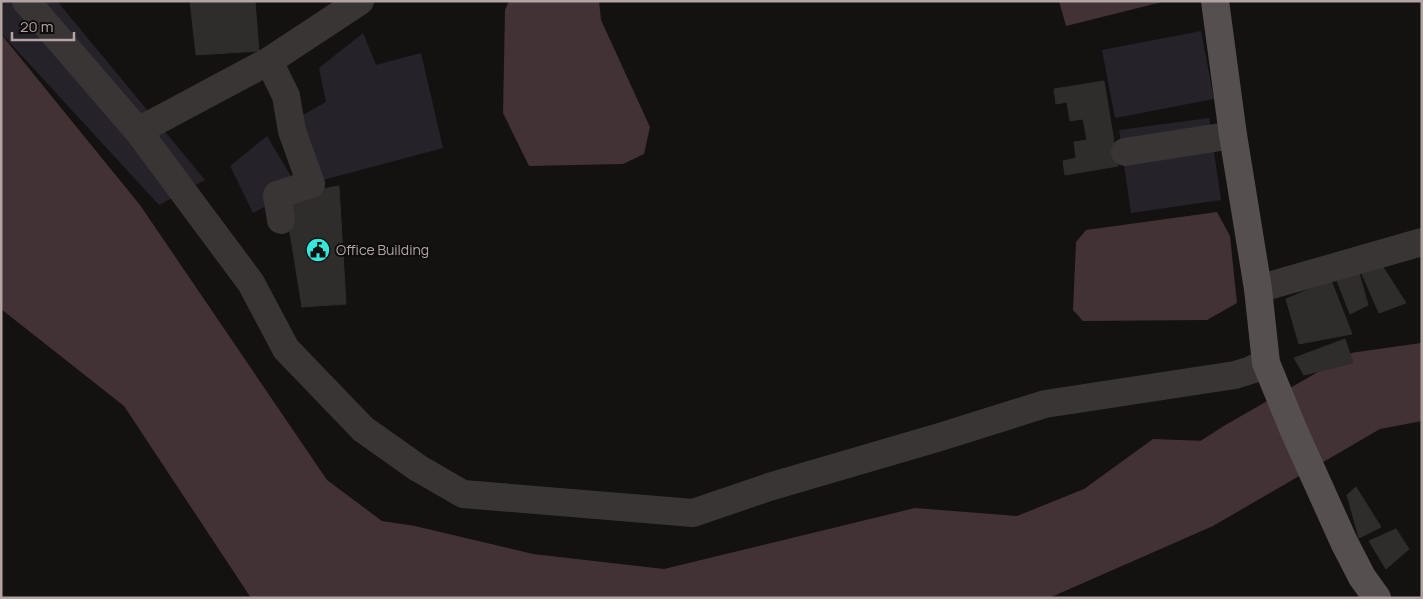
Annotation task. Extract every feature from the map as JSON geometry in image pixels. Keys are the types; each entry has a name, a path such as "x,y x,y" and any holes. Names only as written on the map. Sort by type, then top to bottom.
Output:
{"main road":[{"path":"1215,1 1233,135 1269,370 1344,542 1362,577 1377,598"}],"street":[{"path":"26,1 138,130 251,283 286,349 363,429 418,468 463,494 694,513 769,487 940,437 1044,404 1235,375 1251,370 1269,370"},
{"path":"138,130 269,61 360,1"},
{"path":"269,61 286,96 292,131 311,184 277,194 281,220"},
{"path":"1124,152 1233,135"},
{"path":"1258,289 1422,242"}],"shaded area":[{"path":"1,1 57,1 205,180 159,205 1,33"},
{"path":"509,1 599,1 601,20 650,127 644,154 623,164 529,166 503,113 505,10"},
{"path":"1059,1 1166,1 1066,26"},
{"path":"1201,31 1214,99 1115,118 1102,50"},
{"path":"363,33 376,65 421,53 443,148 323,180 294,120 326,102 319,68"},
{"path":"1,34 140,205 327,480 382,521 415,526 533,554 664,569 915,508 1017,516 1084,489 1153,439 1234,442 1339,382 1381,368 1422,362 1422,421 1380,429 1213,526 1049,598 251,598 124,406 1,309"},
{"path":"1209,118 1221,200 1131,213 1119,130"},
{"path":"267,136 298,188 253,213 230,166"},
{"path":"1217,212 1230,236 1237,303 1207,320 1083,321 1073,310 1076,242 1086,230"}],"building":[{"path":"190,1 255,1 259,51 196,55"},
{"path":"1104,81 1118,166 1065,175 1063,161 1076,158 1074,142 1087,140 1083,119 1070,121 1067,102 1056,104 1054,89"},
{"name":"Office Building","path":"339,186 346,304 302,307 284,196"},
{"path":"1383,267 1406,303 1379,313 1362,274"},
{"path":"1358,269 1368,305 1350,314 1337,281"},
{"path":"1331,280 1352,334 1299,344 1286,299"},
{"path":"1345,339 1353,363 1304,375 1294,358"},
{"path":"1356,487 1381,527 1359,538 1347,495"},
{"path":"1396,529 1409,549 1386,569 1369,541"}],"waterway":[{"path":"1192,469 1234,442 1358,371 1422,362"}],"place":[{"name":"Office Building","path":"318,250"}]}
